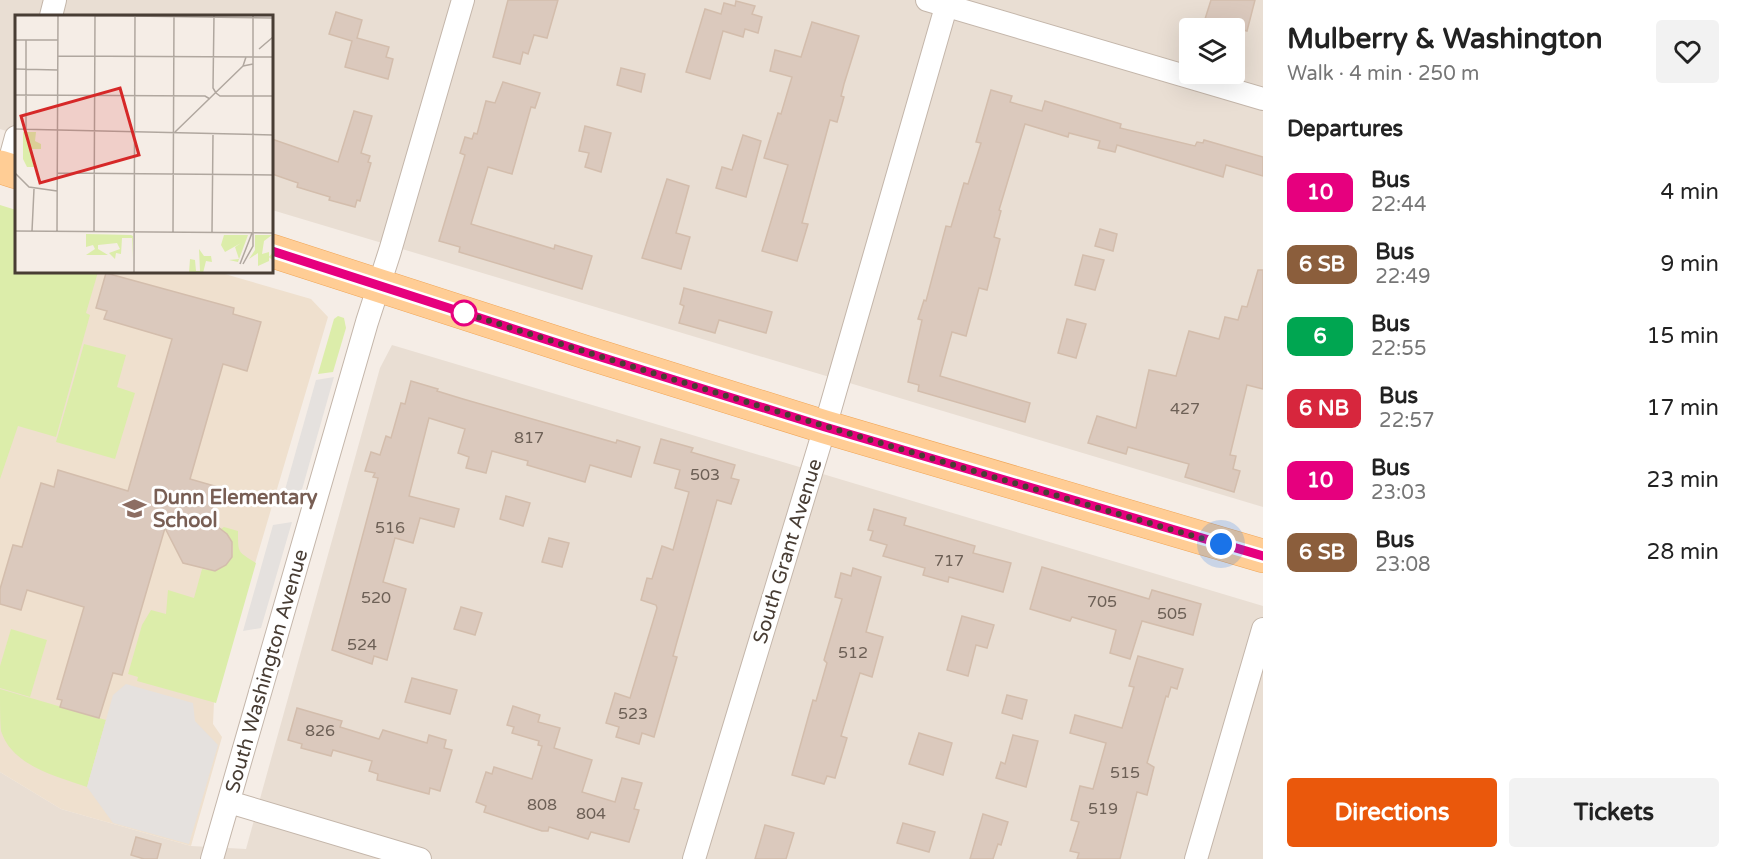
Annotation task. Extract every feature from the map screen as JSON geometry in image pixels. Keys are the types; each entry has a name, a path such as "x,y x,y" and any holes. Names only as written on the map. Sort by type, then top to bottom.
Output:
{"main road":[{"path":"273,251 825,427 1263,556"}],"street":[{"path":"51,15 55,0"},
{"name":"South Washington Avenue","path":"212,859 365,328 380,285 463,0"},
{"path":"941,2 1263,99"},
{"name":"South Grant Avenue","path":"694,859 825,427 941,2"},
{"path":"8,170 15,141"},
{"path":"1196,859 1263,629"},
{"path":"229,802 420,859"}],"shaded area":[{"path":"0,0 1263,0 1263,507 273,210 273,15 15,15 15,134 0,129"},
{"name":"Dunn Elementary School","path":"0,207 15,273 221,273 311,299 328,317 214,702 213,724 222,737 191,846 61,809 0,772"},
{"path":"392,345 1263,606 1263,859 0,859 0,772 61,809 191,846 246,849 380,368"},
{"path":"334,377 299,500 281,504 316,380"},
{"path":"292,522 261,628 243,631 273,525"},
{"path":"126,684 193,703 195,721 218,745 189,844 113,823 87,787 113,695"}],"green space":[{"path":"0,205 15,210 15,273 98,273 86,313 90,315 56,437 18,426 0,479"},
{"path":"338,316 344,318 346,328 333,372 318,374 334,319"},
{"path":"84,344 126,355 117,387 135,393 115,459 56,442"},
{"path":"224,527 238,531 240,552 256,563 216,703 137,681 138,677 128,674 142,625 151,610 166,614 168,590 194,598 202,569 212,570 227,564 233,551 228,536 221,529"},
{"path":"11,629 47,640 30,697 0,688 0,666"},
{"path":"0,689 106,720 87,787 36,768 15,753 1,731"}],"building":[{"path":"508,0 558,0 547,38 534,35 528,54 523,52 520,64 493,57"},
{"path":"1211,0 1255,0 1247,31 1245,30 1245,18 1205,18"},
{"path":"736,1 755,6 752,14 762,17 758,33 745,29 743,37 723,31 710,79 686,72 705,9 721,14 724,3 735,6"},
{"path":"336,12 362,20 357,38 389,47 386,57 393,59 388,79 345,67 352,41 329,34"},
{"path":"812,22 859,36 844,84 841,96 844,97 837,122 830,120 802,223 808,224 797,261 762,251 788,165 764,158 792,77 770,71 775,50 801,57"},
{"path":"621,68 645,74 641,92 617,85"},
{"path":"503,82 540,93 535,108 531,107 512,174 488,167 471,224 554,249 555,245 592,256 582,289 459,252 460,247 439,241 465,155 460,153 465,137 472,139 474,133 477,134 486,101 495,103"},
{"path":"991,90 1012,96 1010,102 1042,111 1045,101 1121,124 1120,128 1195,146 1197,142 1203,143 1204,140 1263,157 1263,176 1226,165 1223,177 1117,145 1115,152 1098,148 1100,141 1069,133 1068,137 1025,124 999,210 1001,211 994,237 1000,239 987,290 979,288 966,336 952,332 940,376 1030,403 1025,422 918,391 919,385 908,382 922,320 918,319 924,300 926,301 946,226 951,227 964,183 968,184 981,143 976,142"},
{"path":"354,111 372,116 361,153 370,156 368,162 371,163 360,201 357,200 355,207 329,200 330,197 297,187 298,183 273,174 273,139 338,162"},
{"path":"585,126 611,133 601,172 585,167 589,153 579,151"},
{"path":"743,135 761,141 746,197 716,188 722,167 732,170"},
{"path":"667,179 689,186 676,233 690,237 681,269 642,258"},
{"path":"1100,229 1117,234 1113,251 1095,246"},
{"path":"1083,255 1104,260 1095,290 1075,285"},
{"path":"1258,270 1263,270 1263,389 1247,385 1230,455 1236,456 1233,469 1240,471 1234,492 1185,477 1189,464 1128,447 1126,454 1088,443 1097,416 1136,428 1149,370 1176,376 1189,331 1219,339 1225,317 1238,320 1242,306 1247,307"},
{"path":"106,273 234,308 233,314 261,322 247,371 223,364 190,479 218,487 211,513 216,515 214,524 227,534 232,542 232,557 226,565 215,571 183,563 165,528 122,675 113,673 99,718 60,707 62,700 57,699 84,607 27,590 21,610 0,604 0,589 13,545 22,547 41,483 54,487 58,470 128,491 172,339 104,319 107,311 96,308"},
{"path":"684,288 772,312 766,333 719,320 715,333 679,323 684,306 680,304"},
{"path":"1067,319 1086,324 1076,358 1058,353"},
{"path":"411,381 463,399 616,443 617,440 640,447 631,477 590,465 585,482 527,465 528,461 492,451 486,473 466,468 469,457 458,453 465,429 429,418 409,496 459,509 454,527 420,518 413,543 395,538 383,582 406,589 387,660 374,656 372,664 332,650 378,478 373,477 375,473 365,471 371,452 380,455 386,436 391,438 401,403 405,404"},
{"path":"661,439 693,448 691,452 735,465 731,478 739,480 731,504 717,500 673,656 677,657 654,737 642,733 639,744 616,737 619,727 606,723 615,693 630,698 657,608 656,605 641,600 647,578 652,579 662,546 673,550 689,492 675,488 680,470 654,463"},
{"path":"506,496 530,503 523,526 500,519"},
{"path":"874,509 906,518 904,525 975,546 973,553 1011,563 1003,592 949,577 948,582 923,575 925,568 883,556 887,545 870,540 873,531 868,530"},
{"path":"549,538 569,543 562,567 542,562"},
{"path":"1042,567 1149,599 1152,590 1201,604 1193,635 1142,621 1130,659 1110,653 1116,630 1072,617 1070,621 1030,609"},
{"path":"853,568 881,577 866,632 883,637 872,677 860,673 841,736 847,738 835,778 827,776 824,784 792,775 813,700 816,701 827,663 824,660 842,599 835,597 841,573 851,576"},
{"path":"461,607 482,613 475,635 454,629"},
{"path":"962,616 994,625 987,648 976,645 968,676 947,670"},
{"path":"1138,656 1183,669 1177,689 1171,687 1168,697 1166,696 1147,763 1154,767 1147,795 1137,792 1120,859 1077,859 1079,853 1070,851 1079,822 1071,820 1080,786 1093,789 1106,743 1070,733 1075,715 1122,728 1134,687 1129,686"},
{"path":"412,678 457,690 450,714 405,702"},
{"path":"1007,695 1027,700 1022,719 1002,713"},
{"path":"513,706 540,715 538,722 560,728 554,748 592,760 582,792 615,802 622,778 642,783 634,809 639,810 629,842 591,832 588,839 549,827 548,831 542,831 484,812 486,806 476,802 486,772 492,774 494,767 532,779 542,746 538,745 539,741 512,733 514,727 507,725"},
{"path":"297,708 342,721 340,727 379,739 383,730 427,743 429,735 446,740 444,748 452,750 440,791 430,788 429,794 377,780 378,774 369,771 372,761 333,750 331,756 301,748 302,744 288,740"},
{"path":"919,733 952,743 943,775 909,764"},
{"path":"1013,735 1038,741 1026,787 996,778 1001,762 1005,764"},
{"path":"983,814 1008,822 1001,845 998,844 993,859 970,859"},
{"path":"903,823 935,832 929,852 897,843"},
{"path":"765,825 794,833 786,859 755,859"},
{"path":"136,837 161,844 157,859 144,859 131,855"}],"bus line":[{"name":"10","path":"273,251 825,427 1263,556"}],"place":[{"name":"Dunn Elementary School","path":"135,509"}],"route":[{"path":"464,313 456,310 825,427 1221,544"}]}
